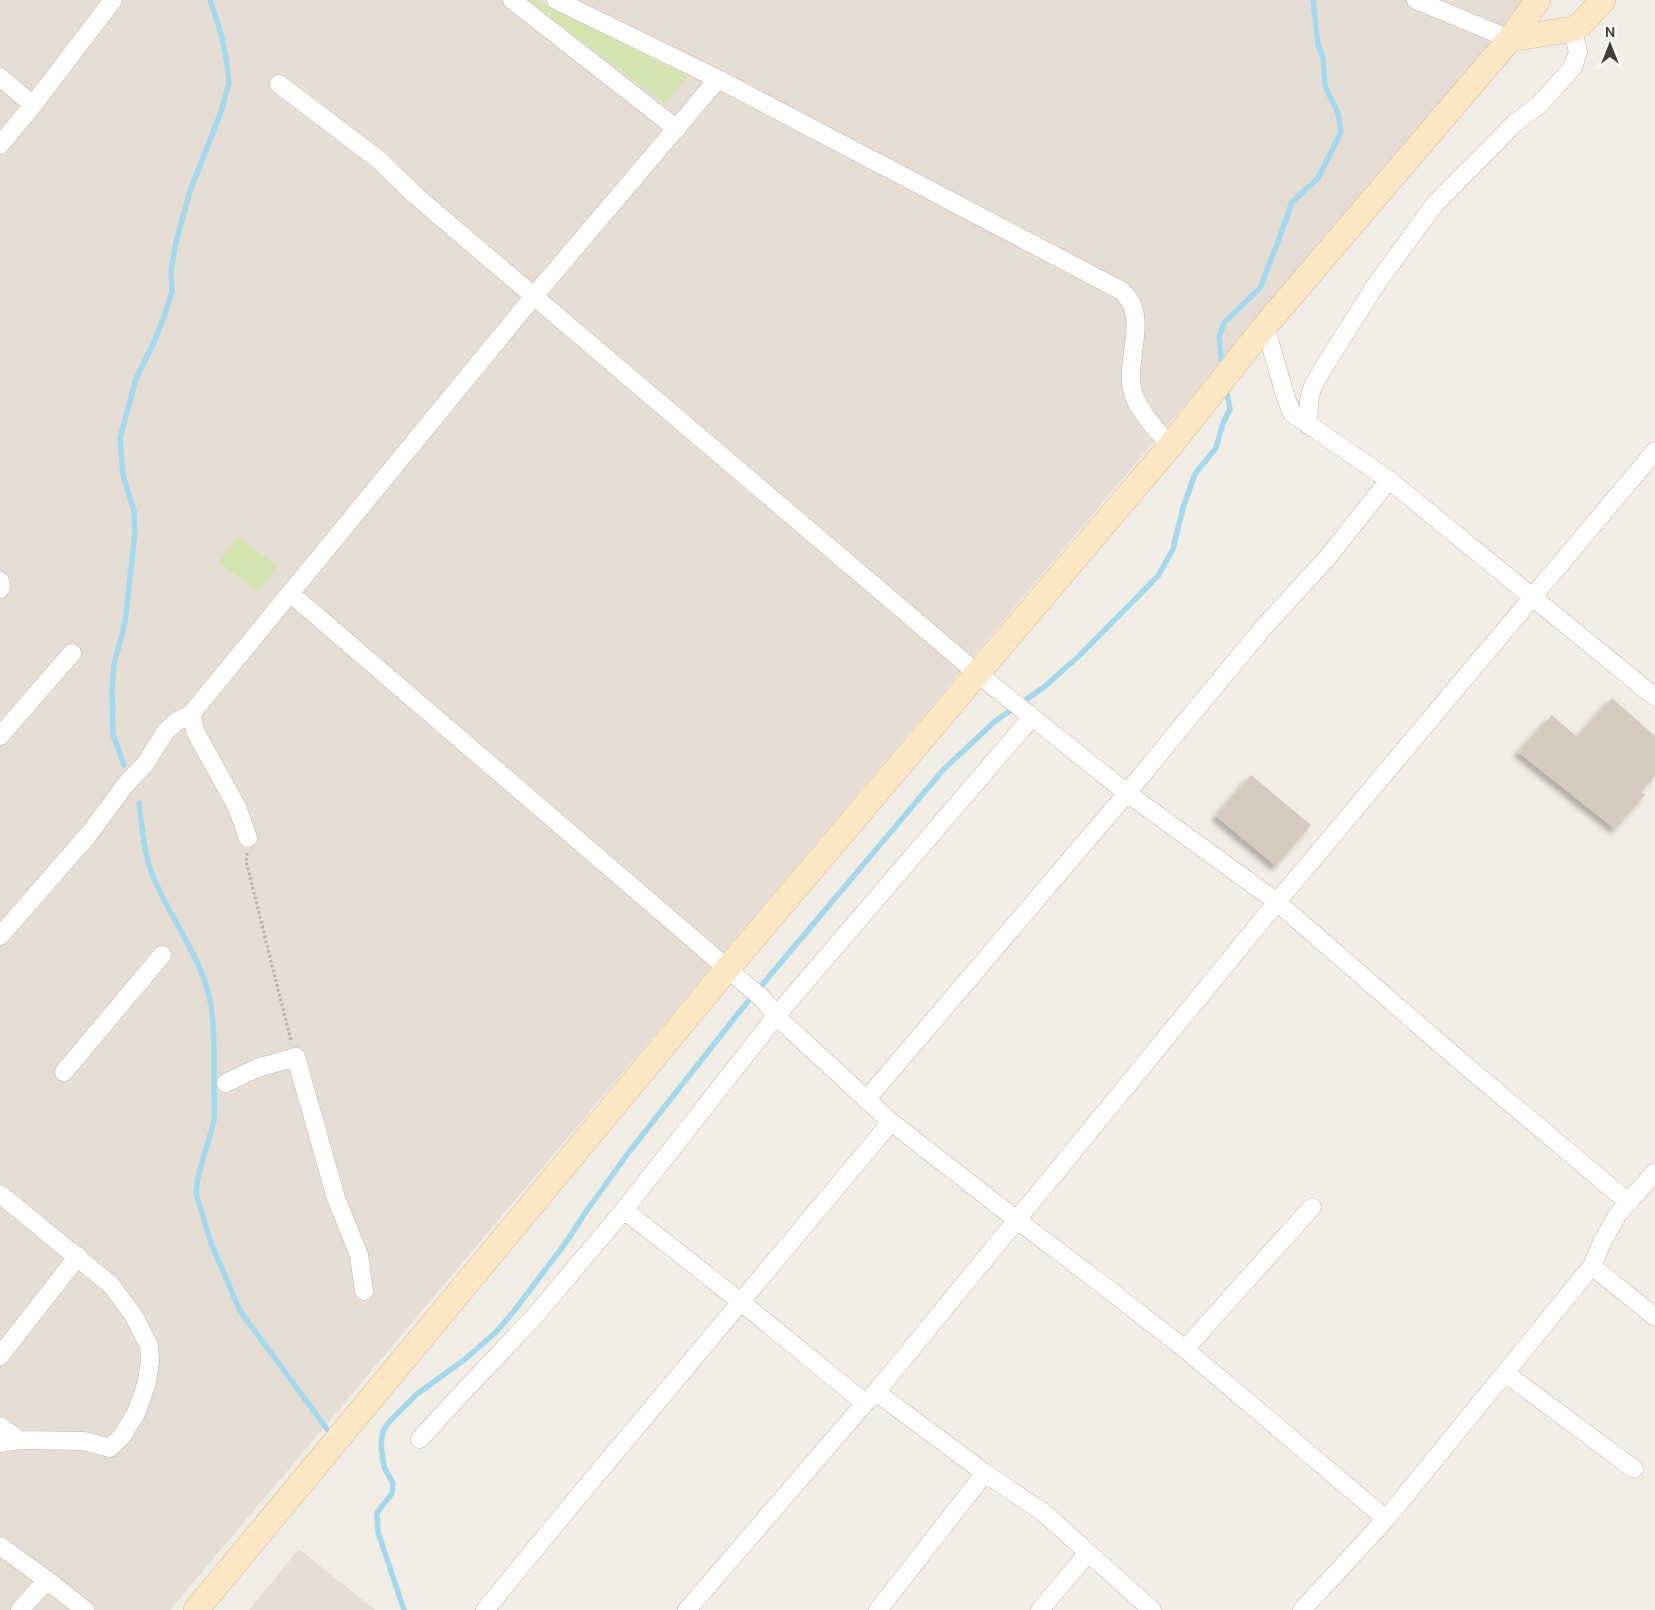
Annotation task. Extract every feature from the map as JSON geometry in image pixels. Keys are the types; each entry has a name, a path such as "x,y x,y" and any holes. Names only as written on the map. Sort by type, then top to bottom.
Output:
{"street":[{"path":"0,145 113,0"},
{"path":"512,0 676,129"},
{"path":"556,0 718,79 1122,291 1132,306 1135,320 1132,378 1134,395 1143,411 1170,446"},
{"path":"1416,0 1510,39 1573,29 1582,23 1603,0"},
{"path":"196,1610 727,969 1170,446 1266,326 1510,39 1538,0"},
{"path":"1308,425 1309,401 1312,388 1375,286 1434,206 1515,123 1539,105 1573,66 1578,52 1573,29"},
{"path":"0,77 33,105"},
{"path":"0,936 89,834 126,784 145,764 166,731 176,722 191,714 534,296 718,79"},
{"path":"279,84 379,160 416,196 977,673 1127,793 1277,902 1452,1054 1628,1202"},
{"path":"1266,326 1292,413 1389,480 1655,697"},
{"path":"687,1610 871,1398 1277,902 1655,451"},
{"path":"866,1100 1127,793 1263,628 1327,558 1389,480"},
{"path":"0,581 2,585 0,589"},
{"path":"290,593 764,1000 776,1016 891,1122 1185,1349 1386,1519"},
{"path":"0,736 72,654"},
{"path":"191,714 196,733 208,757 224,781 248,838"},
{"path":"420,1439 534,1317 624,1210 776,1016 1032,717"},
{"path":"64,1072 162,955"},
{"path":"226,1083 257,1068 296,1057 336,1198 360,1255 364,1292"},
{"path":"485,1610 891,1122"},
{"path":"1302,1610 1386,1519 1592,1266 1603,1240 1618,1214 1655,1172"},
{"path":"0,1194 112,1285 134,1316 149,1346 150,1361 147,1382 136,1413 122,1436 110,1448 84,1440 19,1440 0,1443"},
{"path":"1185,1349 1312,1207"},
{"path":"624,1210 741,1302 871,1398 1044,1513 1152,1610"},
{"path":"0,1356 78,1256"},
{"path":"1592,1266 1655,1316"},
{"path":"1505,1373 1634,1469"},
{"path":"0,1426 19,1440"},
{"path":"878,1610 985,1473"},
{"path":"0,1546 85,1610"},
{"path":"1040,1610 1088,1553"},
{"path":"20,1610 47,1580"}],"path":[{"path":"248,838 246,860 296,1057"}],"shaded area":[{"path":"0,0 1526,0 170,1610 0,1610"},
{"path":"299,1549 375,1610 249,1610"}],"green space":[{"path":"528,0 535,0 687,76 665,104"},
{"path":"238,537 277,566 258,592 219,562"}],"building":[{"path":"1612,698 1655,736 1655,776 1641,792 1645,795 1615,829 1518,752 1552,715 1577,737"},
{"path":"1251,775 1311,825 1276,866 1216,816"}],"waterway":[{"path":"124,765 113,734 112,690 114,664 125,623 135,532 134,511 123,475 120,438 136,379 165,314 172,291 171,270 176,242 190,191 221,112 229,83 220,30 210,0"},
{"path":"1222,368 1219,337 1224,323 1260,288 1292,202 1318,178 1341,132 1338,113 1325,86 1323,57 1318,45 1313,0"},
{"path":"404,1610 378,1532 377,1513 392,1493 393,1483 384,1467 381,1445 383,1431 389,1422 417,1394 464,1360 496,1332 514,1311 567,1241 629,1152 740,1011 943,770 994,722 1044,687 1078,657 1158,576 1173,549 1183,508 1195,474 1216,448 1223,423 1230,409 1226,389"},
{"path":"139,803 144,842 151,872 162,897 195,957 207,988 211,1005 214,1045 214,1120 200,1170 196,1190 197,1197 211,1243 240,1311 327,1429"}]}
